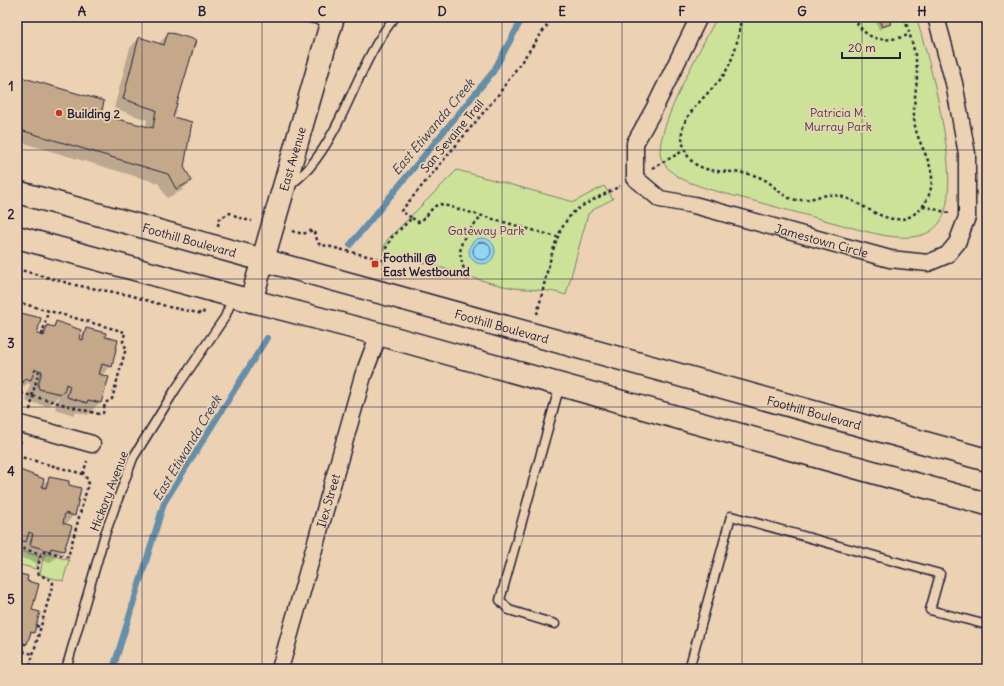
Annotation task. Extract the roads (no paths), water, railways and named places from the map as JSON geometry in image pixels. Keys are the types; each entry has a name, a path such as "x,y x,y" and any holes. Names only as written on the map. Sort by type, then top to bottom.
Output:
{"main road":[{"name":"East Avenue","path":"242,298 262,260 332,19"},
{"name":"Foothill Boulevard","path":"17,192 987,460"},
{"path":"17,237 379,334 987,504"}],"street":[{"name":"Jamestown Circle","path":"699,17 654,109 635,143 635,178 660,199 694,205 890,259 928,263 947,255 957,243 967,217 967,154 954,83 936,17"},
{"name":"Ilex Street","path":"280,669 363,376 379,334"},
{"path":"22,425 92,452"}],"lane":[{"path":"305,17 332,19"},
{"path":"281,194 308,169 321,151 368,58 384,31 395,17"},
{"name":"Hickory Avenue","path":"66,669 105,534 133,458 175,390 225,317 242,298"},
{"path":"555,624 508,610 500,600 560,385"},
{"path":"689,669 731,516 940,574 930,610 987,625"}],"water":[{"path":"482,238 491,242 495,251 491,260 482,264 473,260 469,251 473,242"}],"waterway":[{"name":"East Etiwanda Creek","path":"350,245 493,72 523,17"},
{"name":"East Etiwanda Creek","path":"113,669 164,503 267,338"}],"place":[{"name":"Building 2","path":"59,113"},
{"name":"Foothill @ East Westbound","path":"375,264"}],"park label":[{"name":"Patricia M. Murray Park","path":"838,119"},
{"name":"Gateway Park","path":"486,230"}]}
